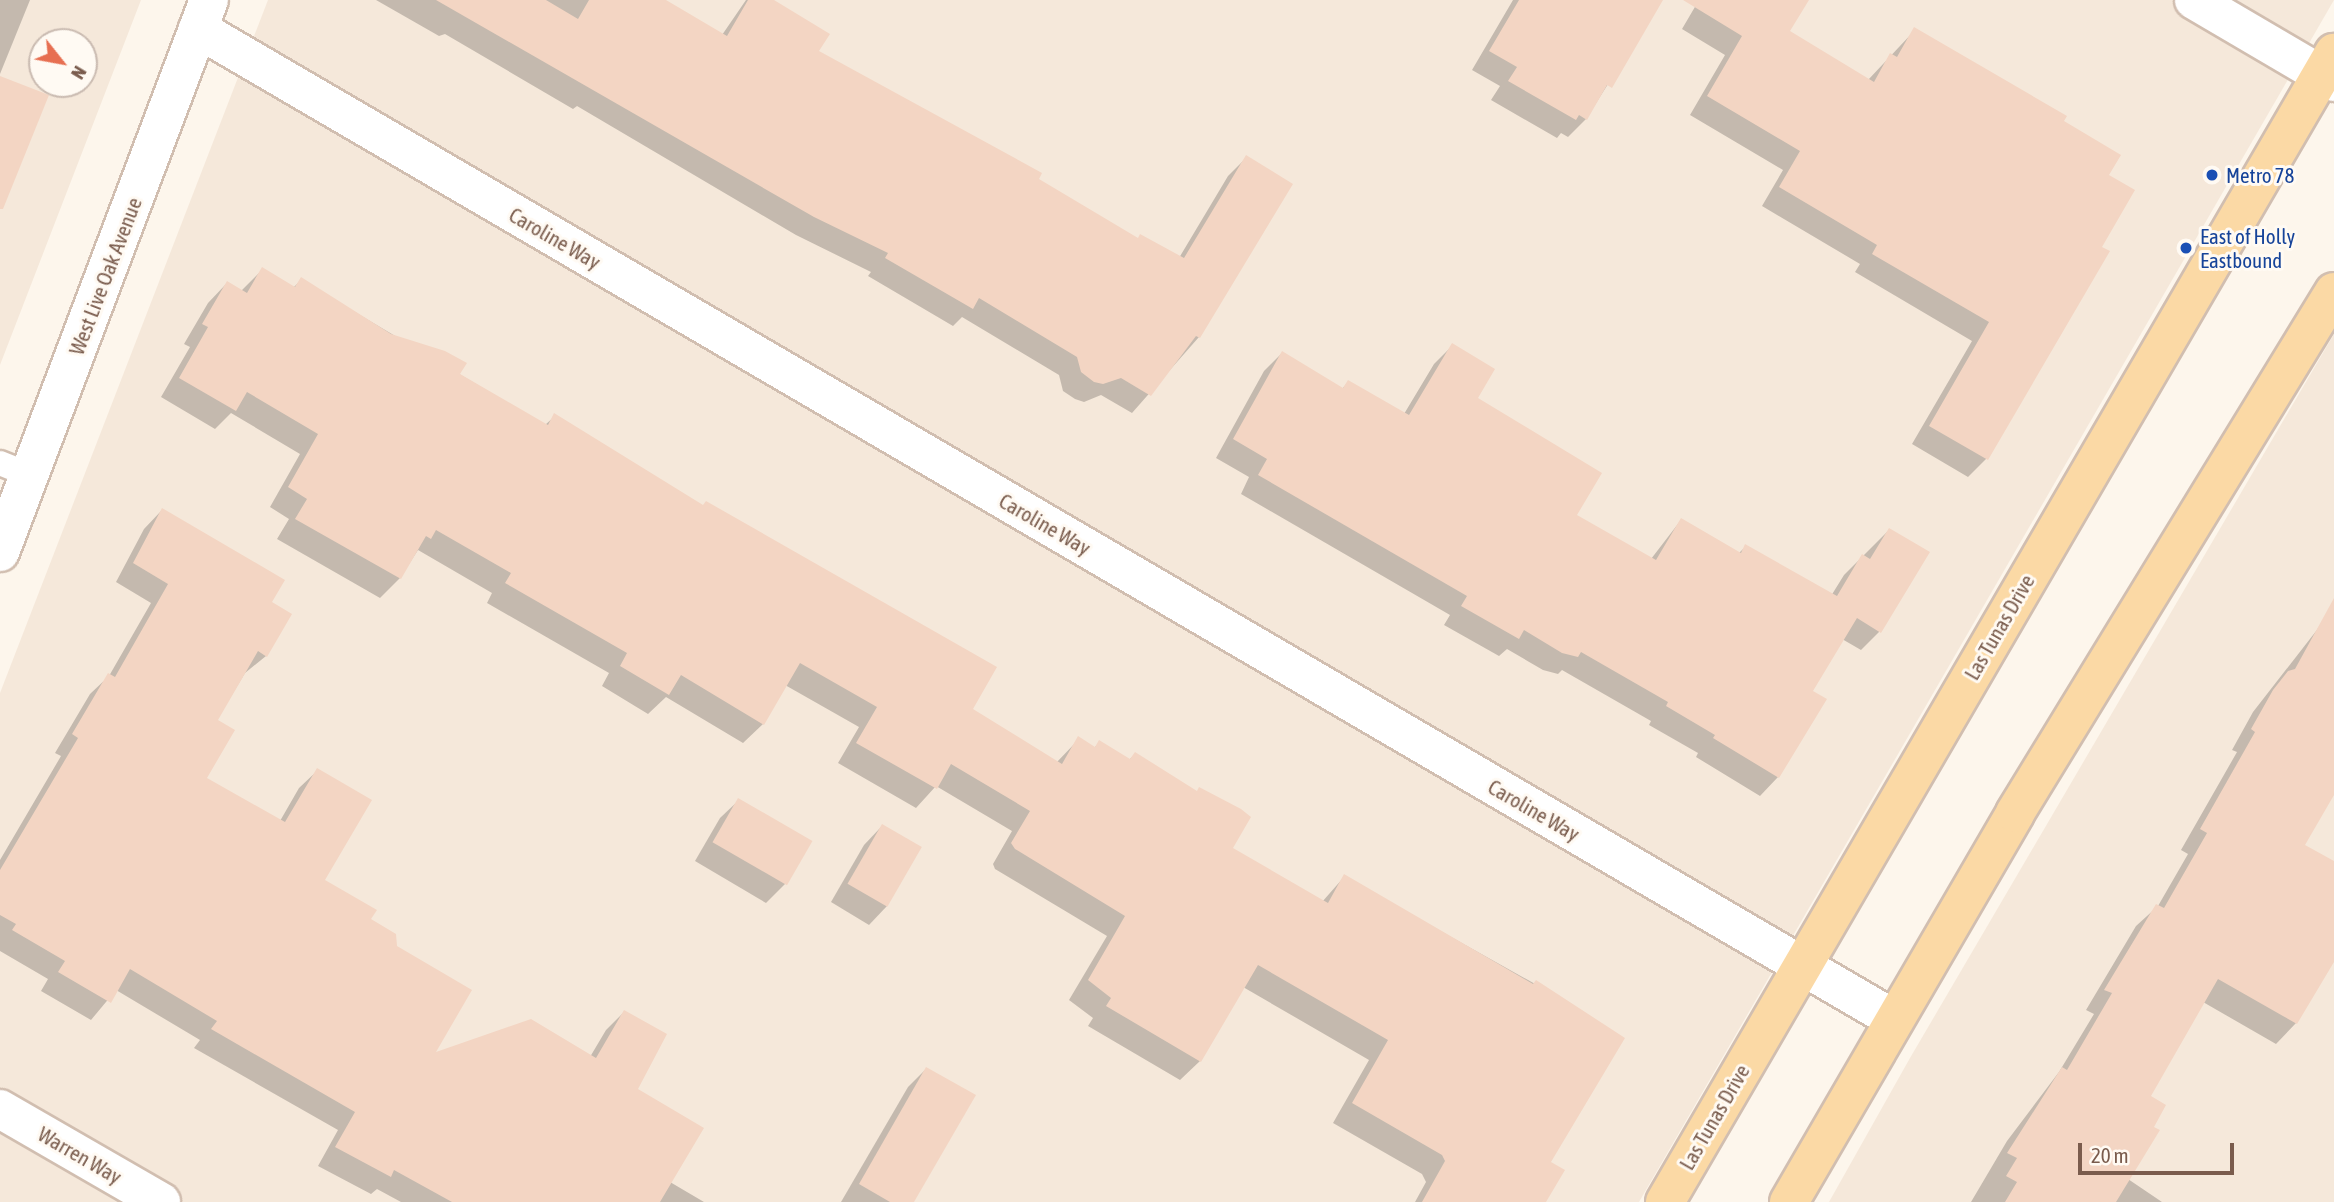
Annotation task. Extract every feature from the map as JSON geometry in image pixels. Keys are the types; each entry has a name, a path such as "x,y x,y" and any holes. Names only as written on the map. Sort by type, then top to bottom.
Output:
{"main road":[{"name":"Las Tunas Drive","path":"1665,1202 2330,70"},
{"path":"1789,1202 1892,1018 2334,292"}],"street":[{"path":"2193,0 2330,70"},
{"name":"West Live Oak Avenue","path":"0,552 15,469 203,15"},
{"name":"Caroline Way","path":"203,15 1892,1018"},
{"name":"Warren Way","path":"0,1109 161,1202"}],"shaded area":[{"path":"0,0 141,0 0,365"},
{"path":"268,0 2334,0 1639,1202 0,1202 0,693"},
{"path":"2334,334 2334,1202 1829,1202 1910,1058"}],"building":[{"path":"436,0 546,0 578,19 589,0 666,0 727,36 748,0 774,0 830,34 819,51 1042,173 1039,179 1138,238 1140,234 1184,258 1246,155 1293,184 1200,338 1196,336 1151,396 1121,378 1103,384 1094,382 1081,372 1077,357 979,298 973,309 885,258 888,253 814,217"},
{"path":"1519,0 1663,0 1612,88 1607,85 1587,120 1579,115 1576,120 1508,81 1517,67 1489,51"},
{"path":"1683,0 1809,0 1790,31 1874,82 1890,53 1897,57 1914,27 2067,116 2064,121 2121,155 2109,175 2135,190 2102,247 2110,251 1988,460 1929,426 1989,322 1872,254 1877,245 1779,187 1800,151 1707,96 1742,36"},
{"path":"0,76 28,87 28,98 48,98 3,209 0,209"},
{"path":"262,267 295,287 301,277 391,334 445,351 467,363 460,374 548,425 554,413 703,505 706,501 997,667 973,709 1062,764 1078,736 1095,747 1099,740 1130,759 1135,752 1197,791 1199,787 1251,817 1233,848 1328,903 1344,874 1533,984 1536,980 1625,1038 1551,1162 1565,1170 1546,1202 1422,1202 1445,1161 1442,1155 1352,1103 1388,1040 1258,965 1201,1062 1106,1006 1111,998 1088,980 1125,916 1015,849 1011,843 1030,811 951,764 937,789 856,743 877,707 800,663 764,725 681,675 669,695 620,666 627,653 505,583 511,573 436,530 431,539 426,536 401,579 295,519 307,499 288,487 318,434 247,392 236,411 179,378 208,327 202,324 227,281 247,293"},
{"path":"1452,343 1495,369 1478,398 1602,473 1577,515 1656,560 1681,518 1741,553 1745,544 1837,596 1862,554 1870,559 1889,528 1930,552 1881,633 1857,618 1813,691 1827,699 1779,778 1666,706 1668,702 1581,652 1578,657 1562,653 1524,630 1519,639 1461,606 1467,596 1258,475 1267,459 1233,439 1282,351 1343,388 1348,380 1409,415"},
{"path":"162,508 285,580 272,602 292,614 267,657 258,651 218,720 235,730 207,778 285,822 317,768 372,800 325,880 377,910 371,919 396,934 397,946 472,990 436,1052 531,1019 596,1058 624,1010 667,1034 638,1089 704,1128 660,1202 452,1202 394,1170 391,1177 335,1147 355,1112 211,1029 217,1021 130,969 111,1003 58,972 65,961 12,930 16,924 0,915 0,870 78,738 72,734 108,673 115,677 168,584 133,563"},
{"path":"2334,598 2334,795 2305,845 2334,861 2334,962 2297,1024 2218,979 2151,1096 2166,1105 2154,1127 2160,1130 2116,1202 2005,1202 2017,1182 2006,1176 2017,1158 2007,1153 2062,1067 2067,1070 2112,993 2104,990 2156,904 2164,908 2207,833 2200,829 2255,732 2251,729 2273,690 2288,671 2295,669"},
{"path":"738,798 812,841 787,885 712,842"},
{"path":"882,824 922,847 887,907 848,884"},
{"path":"926,1067 976,1095 914,1202 890,1202 859,1184"}],"place":[{"name":"Metro 78","path":"2212,175"},
{"name":"East of Holly Eastbound","path":"2186,248"}]}
